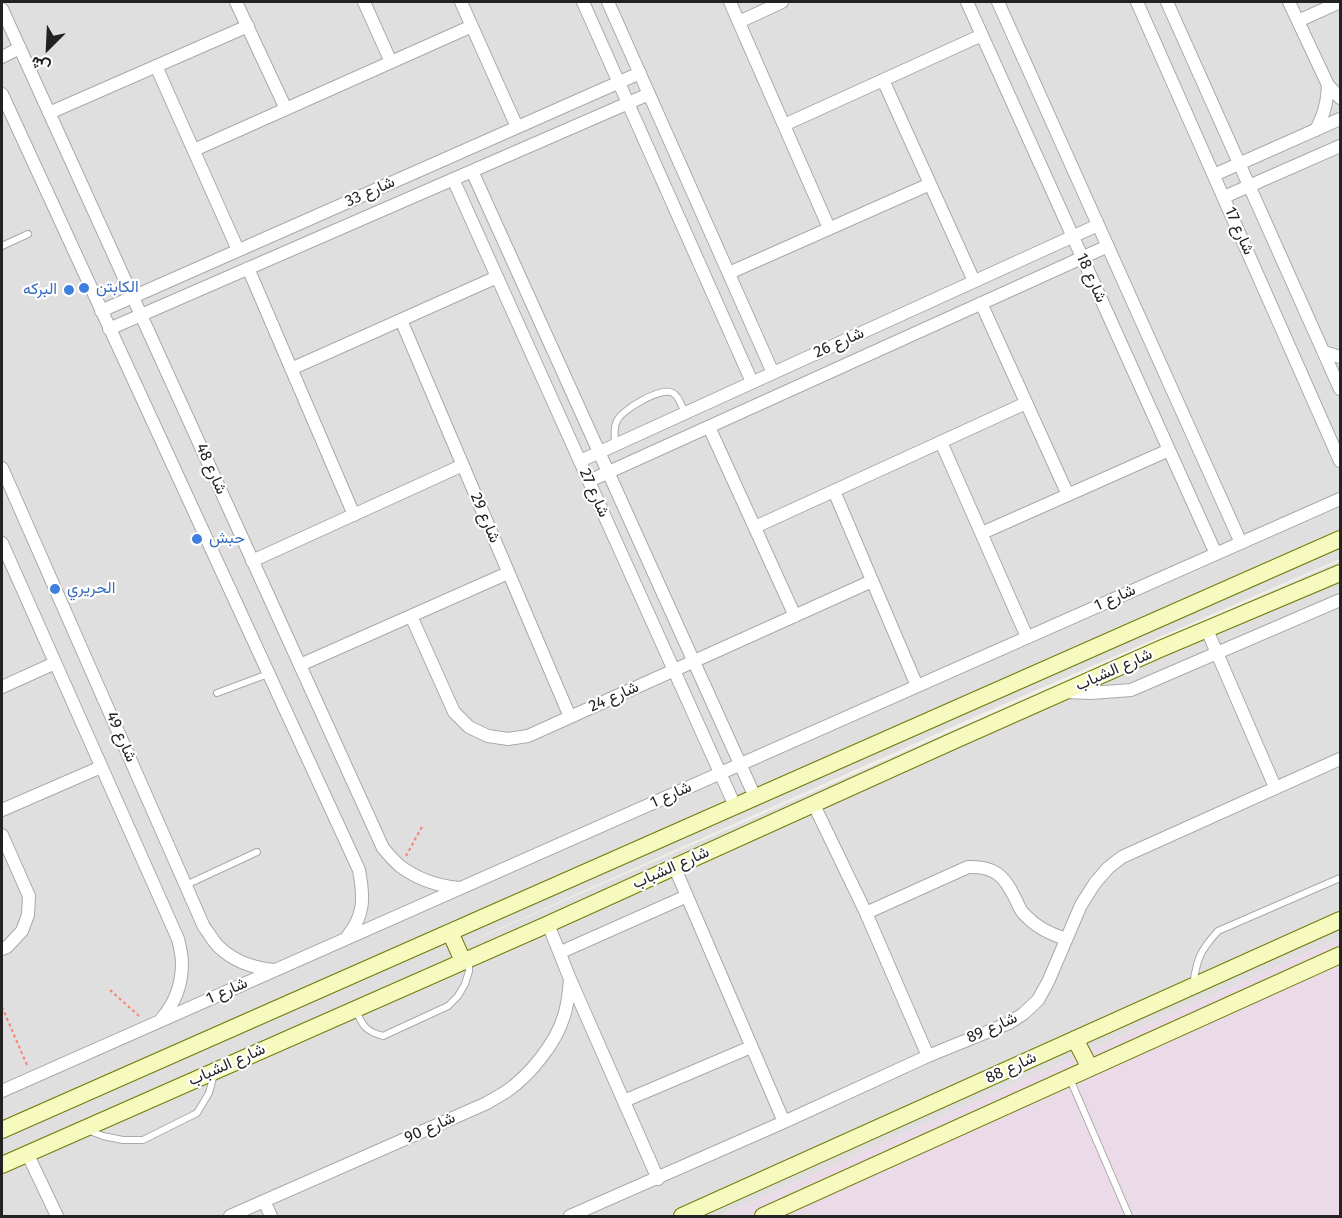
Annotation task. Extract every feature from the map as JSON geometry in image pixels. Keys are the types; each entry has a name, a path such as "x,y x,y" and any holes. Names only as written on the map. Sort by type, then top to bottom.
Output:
{"street":[{"path":"236,2 286,109"},
{"path":"364,2 392,62"},
{"path":"461,2 518,127"},
{"path":"584,2 752,382"},
{"path":"608,2 773,373"},
{"path":"730,2 829,228"},
{"path":"739,22 782,2"},
{"name":"شارع 18","path":"967,2 1216,554"},
{"name":"شارع 18","path":"998,2 1241,543"},
{"name":"شارع 17","path":"1137,2 1341,461"},
{"name":"شارع 17","path":"1167,2 1341,389"},
{"path":"1289,2 1328,85 1341,98"},
{"path":"1298,21 1341,2"},
{"name":"شارع 48","path":"2,9 383,848 400,866 421,879 444,887 460,888"},
{"path":"49,113 248,26"},
{"path":"194,150 472,26"},
{"path":"784,125 982,35"},
{"path":"2,57 20,48"},
{"path":"156,66 238,250"},
{"name":"شارع 33","path":"101,310 639,73"},
{"path":"883,80 974,282"},
{"path":"1316,130 1323,116 1328,85"},
{"name":"شارع 48","path":"2,94 358,870 363,890 361,910 346,939"},
{"name":"شارع 33","path":"110,329 649,94"},
{"path":"1214,176 1341,119"},
{"path":"1224,197 1341,146"},
{"path":"1326,152 1341,155"},
{"name":"شارع 27","path":"472,171 755,797"},
{"name":"شارع 27","path":"453,179 735,806"},
{"path":"729,273 930,184"},
{"name":"شارع 26","path":"580,460 1098,225"},
{"name":"شارع 26","path":"589,481 1108,246"},
{"path":"248,268 354,515"},
{"path":"291,369 497,277"},
{"path":"981,303 1068,495"},
{"name":"شارع 29","path":"401,320 570,717"},
{"path":"1324,352 1341,357"},
{"path":"755,527 1026,403"},
{"path":"709,427 795,616"},
{"path":"941,442 1027,637"},
{"path":"981,533 1169,450"},
{"path":"252,561 463,465"},
{"name":"شارع 49","path":"2,468 204,927 218,946 237,960 259,969 275,970"},
{"path":"834,491 917,686"},
{"name":"شارع 1","path":"2,1091 1341,499"},
{"name":"شارع الشباب","path":"2,1130 1341,539"},
{"name":"شارع 49","path":"2,543 6,565 55,663 178,939 182,963 180,986 170,1008 154,1023"},
{"path":"300,665 508,573"},
{"name":"شارع الشباب","path":"2,1165 548,924 1160,649 1341,573"},
{"name":"شارع 24","path":"411,616 454,712 469,727 488,736 508,739 528,736 872,581"},
{"path":"1064,692 1092,693 1131,690 1341,600"},
{"path":"1148,624 1160,649"},
{"path":"1207,630 1275,787"},
{"path":"2,687 55,663"},
{"name":"شارع 89","path":"570,1216 658,1179 928,1056 1009,1023 1038,1000 1081,905 1107,868 1122,857 1341,759"},
{"path":"2,810 101,767"},
{"path":"813,803 866,914 928,1056"},
{"path":"2,835 29,896 28,915 22,931 2,950"},
{"path":"674,866 784,1122"},
{"path":"866,914 968,867 981,866 993,870 1004,878 1022,913 1035,925 1066,939"},
{"path":"561,952 687,896"},
{"name":"شارع 88","path":"682,1216 1341,920"},
{"path":"548,924 658,1179"},
{"path":"450,932 466,959"},
{"name":"شارع 88","path":"763,1216 1341,955"},
{"name":"شارع 90","path":"230,1216 487,1103 508,1090 525,1075 555,1037 563,1019 570,979"},
{"path":"1075,1039 1090,1068"},
{"path":"624,1101 751,1047"},
{"path":"27,1153 57,1216"},
{"path":"264,1202 271,1216"}],"lane":[{"path":"2,246 28,234"},
{"path":"615,444 615,428 622,412 662,392 675,394 685,412"},
{"path":"217,693 268,674"},
{"path":"186,885 257,852"},
{"path":"1193,985 1196,965 1204,946 1218,931 1341,878"},
{"path":"355,1009 363,1027 371,1033 383,1036 448,1006 465,984 469,971 466,959"},
{"path":"84,1128 103,1136 123,1140 143,1140 197,1113 209,1094 215,1071"},
{"path":"1070,1078 1129,1216"}],"path":[{"path":"400,866 423,825"},
{"path":"110,990 154,1023"},
{"path":"2,1007 33,1077"}],"shaded area":[{"path":"2,2 1340,2 1340,559 981,714 404,971 1340,561 1340,938 720,1216 2,1216"},
{"path":"1340,938 1340,1216 720,1216"}],"place":[{"name":"الكابتن","path":"84,288"},
{"name":"البركه","path":"69,290"},
{"name":"حبش","path":"197,539"},
{"name":"الحريري","path":"55,589"}]}
